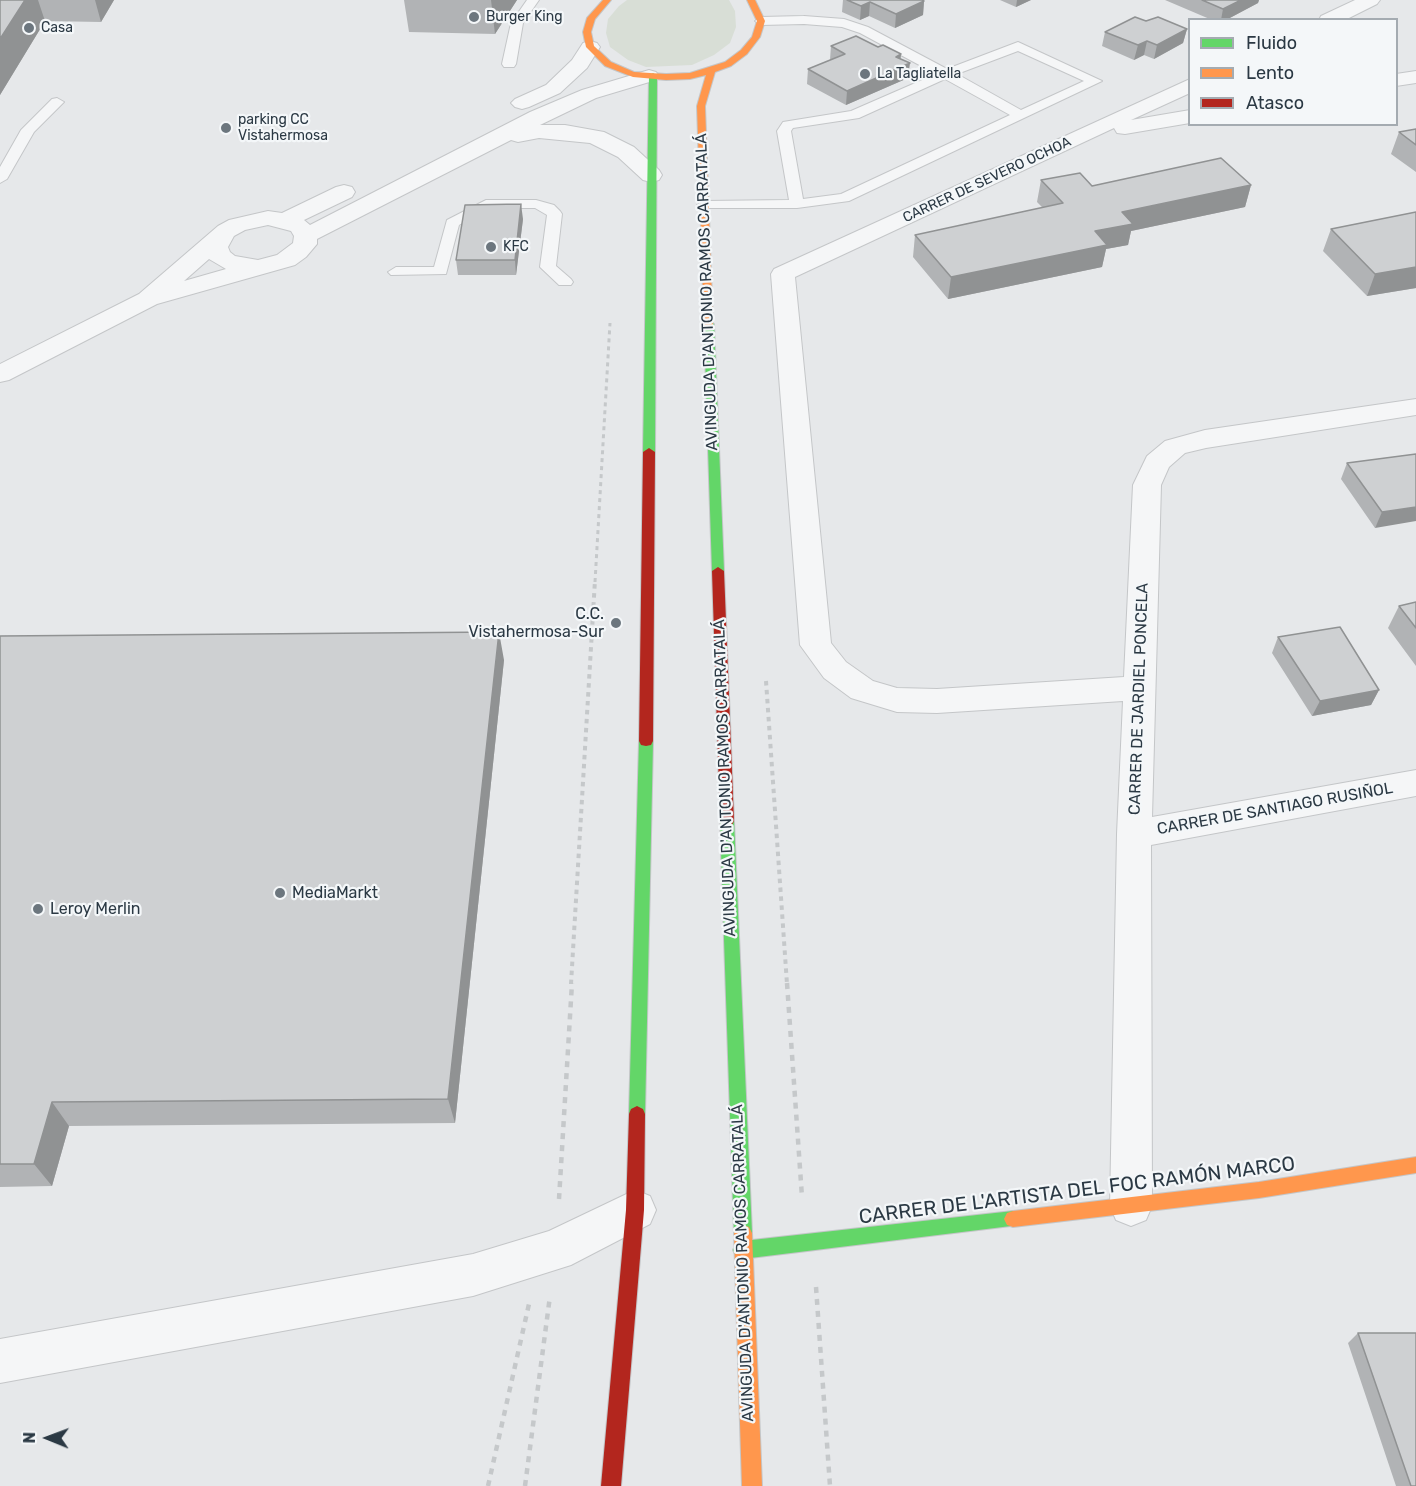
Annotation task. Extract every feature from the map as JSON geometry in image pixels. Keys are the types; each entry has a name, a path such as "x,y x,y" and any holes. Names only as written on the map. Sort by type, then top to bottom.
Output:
{"main road":[{"path":"607,0 591,18 587,32 590,47 608,64 633,74 651,76 690,76 728,64 744,52 756,37 761,21 752,0 759,0"},
{"name":"AVINGUDA D'ANTONIO RAMOS CARRATALÁ","path":"711,71 705,82 701,106 752,1486"},
{"path":"611,1486 635,1210 645,807 651,76"},
{"name":"CARRER DE L'ARTISTA DEL FOC RAMÓN MARCO","path":"742,1250 1131,1206 1259,1190 1416,1166"}],"street":[{"path":"1332,18 1370,0"},
{"path":"490,118 553,89 580,64 590,47"},
{"path":"306,236 487,142 589,94 651,76"},
{"path":"1398,80 1416,77"},
{"name":"CARRER DE SEVERO OCHOA","path":"1141,688 937,701 897,700 862,690 835,670 816,645 783,274 1188,86"},
{"path":"1082,135 1188,116"},
{"path":"487,142 539,131 596,137 626,152 651,175"},
{"path":"285,220 407,161"},
{"path":"0,374 148,299 286,260 305,244 306,236 299,226 285,220 251,220 237,225 148,299"},
{"path":"219,238 216,247 219,256 228,262 258,267"},
{"name":"CARRER DE JARDIEL PONCELA","path":"1131,1206 1134,834 1147,485 1156,462 1175,447 1205,440 1416,407"},
{"name":"CARRER DE SANTIAGO RUSIÑOL","path":"1134,834 1416,783"},
{"path":"0,1361 473,1275 548,1252 635,1210"}],"lane":[{"path":"509,64 517,23 533,0"},
{"path":"761,21 804,20 844,23 864,30 1020,115"},
{"path":"704,205 797,204 844,198 1095,81 1018,46 946,74 854,115 788,125 784,131 797,204"},
{"path":"0,179 28,130 57,102"},
{"path":"396,272 441,271 452,223 486,204 536,204 549,208 555,214 548,267 565,282"}],"path":[{"path":"525,1486 548,1252 611,316"},
{"path":"766,677 800,1185 818,1310 830,1486"},
{"path":"488,1486 548,1252"}],"shaded area":[{"path":"627,0 729,0 735,11 736,27 730,43 714,55 692,65 646,67 628,60 610,47 606,33 608,19"}],"building":[{"path":"0,0 25,0 0,39"},
{"path":"847,0 924,1 896,14 870,2 861,6"},
{"path":"1202,0 1241,0 1223,9"},
{"path":"1135,17 1146,21 1158,17 1187,29 1157,45 1147,41 1138,45 1105,32"},
{"path":"856,36 878,47 883,45 901,54 896,57 910,63 847,91 808,69 845,54 831,46"},
{"path":"1416,129 1416,145 1399,132"},
{"path":"1221,158 1251,185 1122,212 1133,224 1095,231 1107,245 951,277 915,235 1063,203 1041,180 1080,173 1092,186"},
{"name":"KFC","path":"521,204 515,260 456,260 465,205"},
{"path":"1416,212 1416,267 1375,274 1331,229"},
{"path":"1416,454 1416,507 1382,512 1347,463"},
{"path":"1416,602 1416,628 1399,606"},
{"path":"1340,627 1379,690 1320,701 1278,637"},
{"name":"MediaMarkt","path":"499,632 448,1099 52,1102 34,1164 0,1164 0,636"},
{"path":"1358,1333 1416,1333 1416,1486 1411,1486"}],"traffic: fast":[{"path":"649,452 653,76"},
{"path":"709,324 718,571"},
{"path":"637,1114 646,741"},
{"path":"727,821 743,1233"},
{"path":"742,1250 1013,1219"}],"traffic: slow":[{"path":"607,0 591,18 587,32 590,47 608,64 621,70 633,74 666,77 690,76 711,71 728,64 744,52 756,37 761,21 751,0"},
{"path":"709,324 701,106 711,71"},
{"path":"1013,1219 1259,1190 1416,1165"},
{"path":"743,1233 752,1486"}],"traffic: jam":[{"path":"646,741 649,452"},
{"path":"718,571 727,821"},
{"path":"611,1486 635,1210 637,1114"}],"place":[{"name":"Burger King","path":"474,17"},
{"name":"Casa","path":"29,28"},
{"name":"La Tagliatella","path":"865,74"},
{"name":"parking CC Vistahermosa","path":"226,128"},
{"name":"KFC","path":"491,247"},
{"name":"C.C. Vistahermosa-Sur","path":"616,623"},
{"name":"MediaMarkt","path":"280,893"},
{"name":"Leroy Merlin","path":"38,909"}]}
